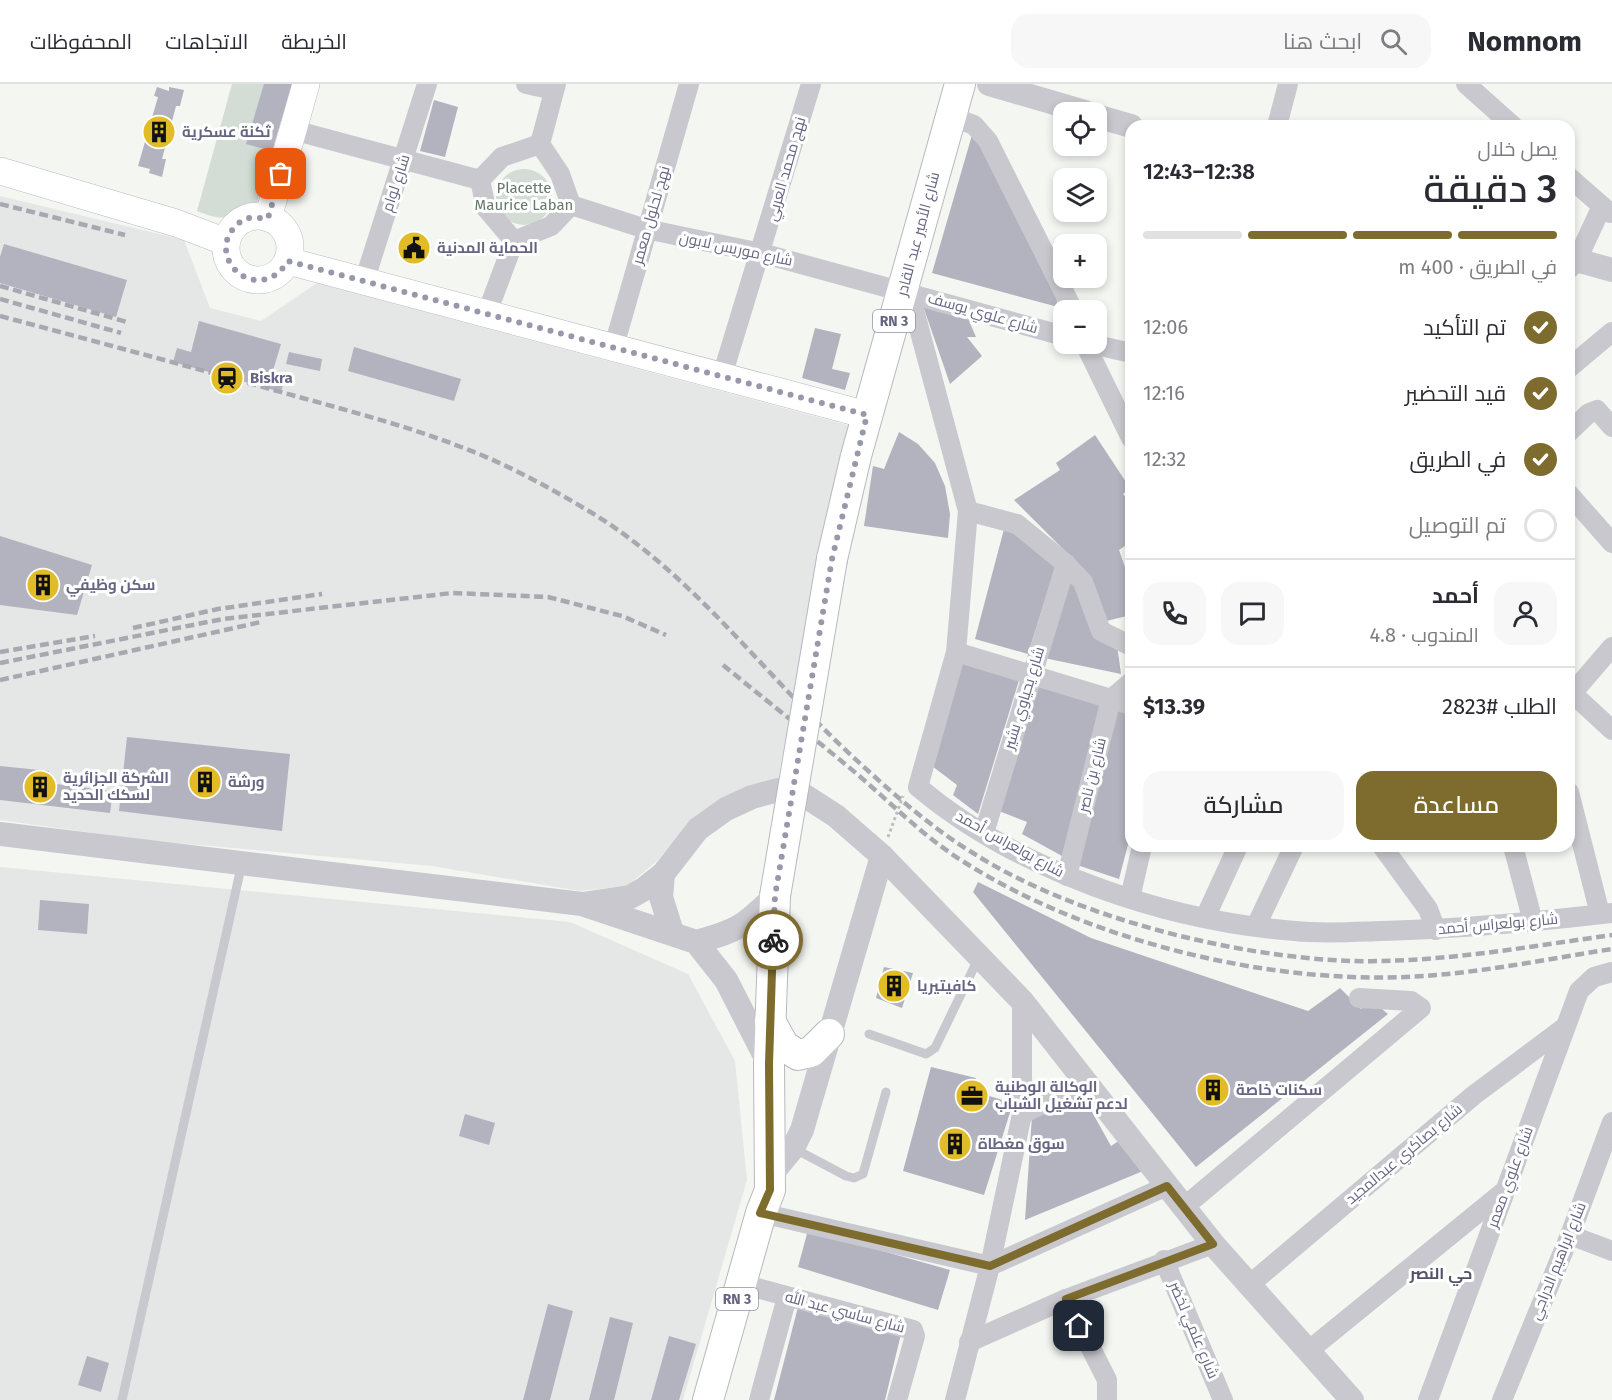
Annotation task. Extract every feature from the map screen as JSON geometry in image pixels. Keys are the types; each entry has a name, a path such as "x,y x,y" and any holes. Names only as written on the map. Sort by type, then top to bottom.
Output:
{"main road":[{"path":"268,218 306,84"},
{"name":"شارع الأمير عبد القادر","path":"775,896 832,559 867,415 906,290 960,84"},
{"path":"0,171 176,223 226,242"},
{"path":"246,218 268,218 278,223 289,240 288,261 282,270 264,280 244,277 229,263 226,242 230,232 246,218"},
{"path":"288,261 867,415"},
{"name":"RN 3","path":"729,1400 763,1290 775,896"},
{"path":"770,1021 784,1046 798,1055 811,1052 829,1034"},
{"name":"RN 3","path":"708,1400 763,1290"}],"street":[{"name":"شارع لوام","path":"364,282 427,84"},
{"path":"487,313 514,241 551,226 571,205 560,174 540,144 555,87 526,84"},
{"name":"نهج لحلول معمر","path":"614,346 689,84"},
{"name":"نهج محمد العربي","path":"722,376 811,84"},
{"path":"989,84 1053,103"},
{"path":"1278,120 1288,84"},
{"path":"1466,84 1506,120"},
{"path":"950,116 974,125 988,141 1068,300"},
{"path":"1107,119 1125,124"},
{"path":"293,130 480,180"},
{"path":"480,180 502,157 540,144"},
{"path":"480,180 486,208 514,241"},
{"path":"1575,182 1607,211 1575,258"},
{"name":"شارع موريس لابون","path":"571,205 646,229 761,253 906,290"},
{"path":"1575,263 1612,270"},
{"path":"906,290 968,511 956,652 918,787"},
{"name":"شارع علوي يوسف","path":"906,290 1053,333"},
{"path":"1575,363 1612,332"},
{"path":"1107,347 1125,352"},
{"path":"1089,354 1125,426"},
{"path":"1575,426 1582,418 1597,410 1612,428"},
{"path":"1575,501 1612,543"},
{"path":"968,511 1017,524 1066,564 1083,582 1101,630 1125,643"},
{"name":"شارع يحياوي بشير","path":"984,833 1066,564"},
{"path":"1575,689 1612,647"},
{"path":"956,652 1125,703"},
{"path":"1111,699 1125,687"},
{"name":"شارع بن ناصر","path":"1067,876 1111,699"},
{"path":"1575,699 1612,730"},
{"name":"شارع بولعراس أحمد","path":"918,787 941,806 984,833 1067,876 1130,898 1205,918 1295,932 1436,930 1606,913"},
{"path":"582,904 630,897 663,874 680,849 707,822 726,809 752,797 778,790 805,796 836,816 882,856 1022,1001 1213,1244 1248,1286 1352,1400"},
{"path":"1575,812 1606,913"},
{"path":"0,834 582,904 672,932 696,942 726,980 769,1064"},
{"path":"1130,898 1141,852"},
{"path":"1205,918 1235,852"},
{"path":"1256,926 1291,852"},
{"path":"1386,852 1428,909 1436,930"},
{"path":"1515,852 1533,922"},
{"path":"882,856 802,1130 767,1201 990,1266 1167,1186"},
{"path":"663,874 661,897 672,932"},
{"path":"696,942 725,935 746,923 775,896"},
{"name":"شارع علوي معمر","path":"1428,1400 1578,991 1587,982 1612,972"},
{"path":"1184,1207 1421,1008 1411,1000 1359,998"},
{"path":"955,1400 990,1266 1022,1114 1022,1001"},
{"name":"شارع بصاكري عبدالمجيد","path":"1248,1286 1474,1095 1565,1027"},
{"path":"1022,1114 1087,1083"},
{"name":"شارع ابراهيم الدراجي","path":"1502,1400 1570,1235 1612,1122"},
{"path":"1307,1352 1503,1193"},
{"path":"1570,1235 1612,1251"},
{"path":"969,1342 1066,1299 1164,1260 1213,1244"},
{"name":"شارع علمي لخضر","path":"1164,1260 1223,1400"},
{"path":"759,1400 763,1290"},
{"name":"شارع ساسي عبد الله","path":"763,1290 913,1330 915,1336 897,1400"},
{"path":"1066,1299 1107,1380 1107,1400"}],"lane":[{"path":"122,1400 242,863"},
{"path":"869,1034 926,1054 935,1048 980,955"},
{"path":"793,1148 846,1176 854,1178 864,1174 886,1092"}],"path":[{"path":"882,856 900,798 918,787"}],"shaded area":[{"path":"0,196 184,240 210,308 261,321 317,283 851,426 819,556 778,779 691,820 657,861 627,886 580,891 432,866 144,840 0,820"},
{"path":"0,867 570,922 688,974 735,1061 747,1180 683,1400 0,1400"}],"green space":[{"path":"232,84 292,84 257,202 243,213 222,218 197,211"},
{"name":"Placette Maurice Laban","path":"519,169 529,169 544,177 550,186 552,197 550,208 544,217 529,225 519,225 508,220 501,213 496,202 496,192 501,181 508,174"}],"building":[{"path":"264,84 292,84 272,151 246,144"},
{"name":"ثكنة عسكرية","path":"157,87 169,91 169,87 184,90 180,106 176,106 162,159 166,159 162,177 149,173 150,169 138,166 158,97 154,96"},
{"path":"434,100 458,107 445,157 420,151"},
{"path":"972,135 980,143 1057,300 1053,300 1053,306 932,273"},
{"path":"4,244 127,280 116,317 0,283 0,257"},
{"path":"922,303 967,316 976,337 967,337 982,356 950,384"},
{"path":"199,321 281,344 272,374 285,378 281,392 173,362 177,348 191,352"},
{"path":"815,328 841,334 832,369 850,373 845,390 802,378"},
{"path":"354,347 461,379 454,401 348,371"},
{"path":"289,352 322,359 320,371 286,364"},
{"path":"899,432 918,444 935,463 945,486 950,514 948,538 864,526 873,466 884,469"},
{"path":"1095,435 1125,480 1123,494 1125,496 1125,546 1119,550 1125,567 1125,616 1102,622 1086,572 1014,500 1060,470 1056,463"},
{"path":"1004,529 1024,539 1056,565 1028,654 975,639"},
{"name":"سكن وظيفي","path":"0,536 92,565 77,615 0,605"},
{"path":"1067,579 1074,582 1089,626 1117,645 1121,674 1044,658"},
{"path":"960,662 1020,677 978,814 953,795 957,785 932,766"},
{"path":"1037,685 1103,704 1062,856 1022,834 1027,822 999,811"},
{"path":"1118,709 1125,711 1126,852 1119,879 1077,865"},
{"name":"ورشة","path":"127,737 290,754 282,831 119,811"},
{"name":"الشركة الجزائرية لسكك الحديد","path":"0,766 49,771 48,783 113,791 110,813 0,800"},
{"name":"سكنات خاصة","path":"978,882 1091,938 1308,1011 1340,988 1361,1009 1371,1000 1388,1014 1196,1167 973,892"},
{"path":"40,900 89,904 87,934 38,930"},
{"name":"كافيتيريا","path":"884,967 913,973 902,1008 876,998"},
{"name":"سوق مغطاة","path":"931,1067 976,1078 972,1091 1013,1103 984,1195 903,1171"},
{"path":"1082,1094 1111,1146 1123,1138 1143,1171 1025,1220 1032,1116"},
{"path":"465,1114 495,1123 489,1145 459,1136"},
{"path":"808,1230 950,1270 938,1310 798,1267"},
{"path":"548,1304 573,1311 550,1400 523,1400"},
{"path":"798,1307 901,1334 885,1400 774,1400"},
{"path":"610,1317 633,1323 614,1400 589,1400"},
{"path":"669,1336 696,1344 679,1400 651,1400"},
{"path":"87,1356 109,1363 101,1392 78,1385"}],"railway":[{"path":"0,204 125,235"},
{"path":"0,286 127,322"},
{"path":"0,299 121,333"},
{"path":"0,316 414,430 492,459 552,490 621,532 691,591 820,725 911,808 941,832 973,853 1013,876 1058,896 1155,930 1206,942 1306,958 1385,961 1450,957 1612,935"},
{"path":"0,663 223,619 452,593 548,597 622,616 666,635"},
{"path":"133,628 218,609 322,594"},
{"path":"0,680 261,622"},
{"path":"0,652 95,636"},
{"path":"723,665 949,852 1015,891 1071,916 1130,937 1191,954 1254,967 1316,975 1377,978 1458,973 1612,949"}],"way so far":[{"path":"281,174 268,218 257,216 246,218 230,232 226,242 229,263 244,277 264,280 282,270 288,261 867,415 832,559 775,896 773,940"}],"place":[{"name":"ثكنة عسكرية","path":"159,132"},
{"name":"الحماية المدنية","path":"414,248"},
{"name":"Biskra","path":"227,378"},
{"name":"سكن وظيفي","path":"43,585"},
{"name":"ورشة","path":"205,782"},
{"name":"الشركة الجزائرية لسكك الحديد","path":"40,787"},
{"name":"كافيتيريا","path":"894,986"},
{"name":"سكنات خاصة","path":"1213,1090"},
{"name":"الوكالة الوطنية لدعم تشغيل الشباب","path":"972,1096"},
{"name":"سوق مغطاة","path":"955,1144"}],"district":[{"name":"حي النصر","path":"1441,1273"}],"route":[{"path":"773,940 769,1064 770,1190 760,1213 990,1266 1167,1186 1213,1244 1164,1260 1066,1299 1079,1326"}]}
